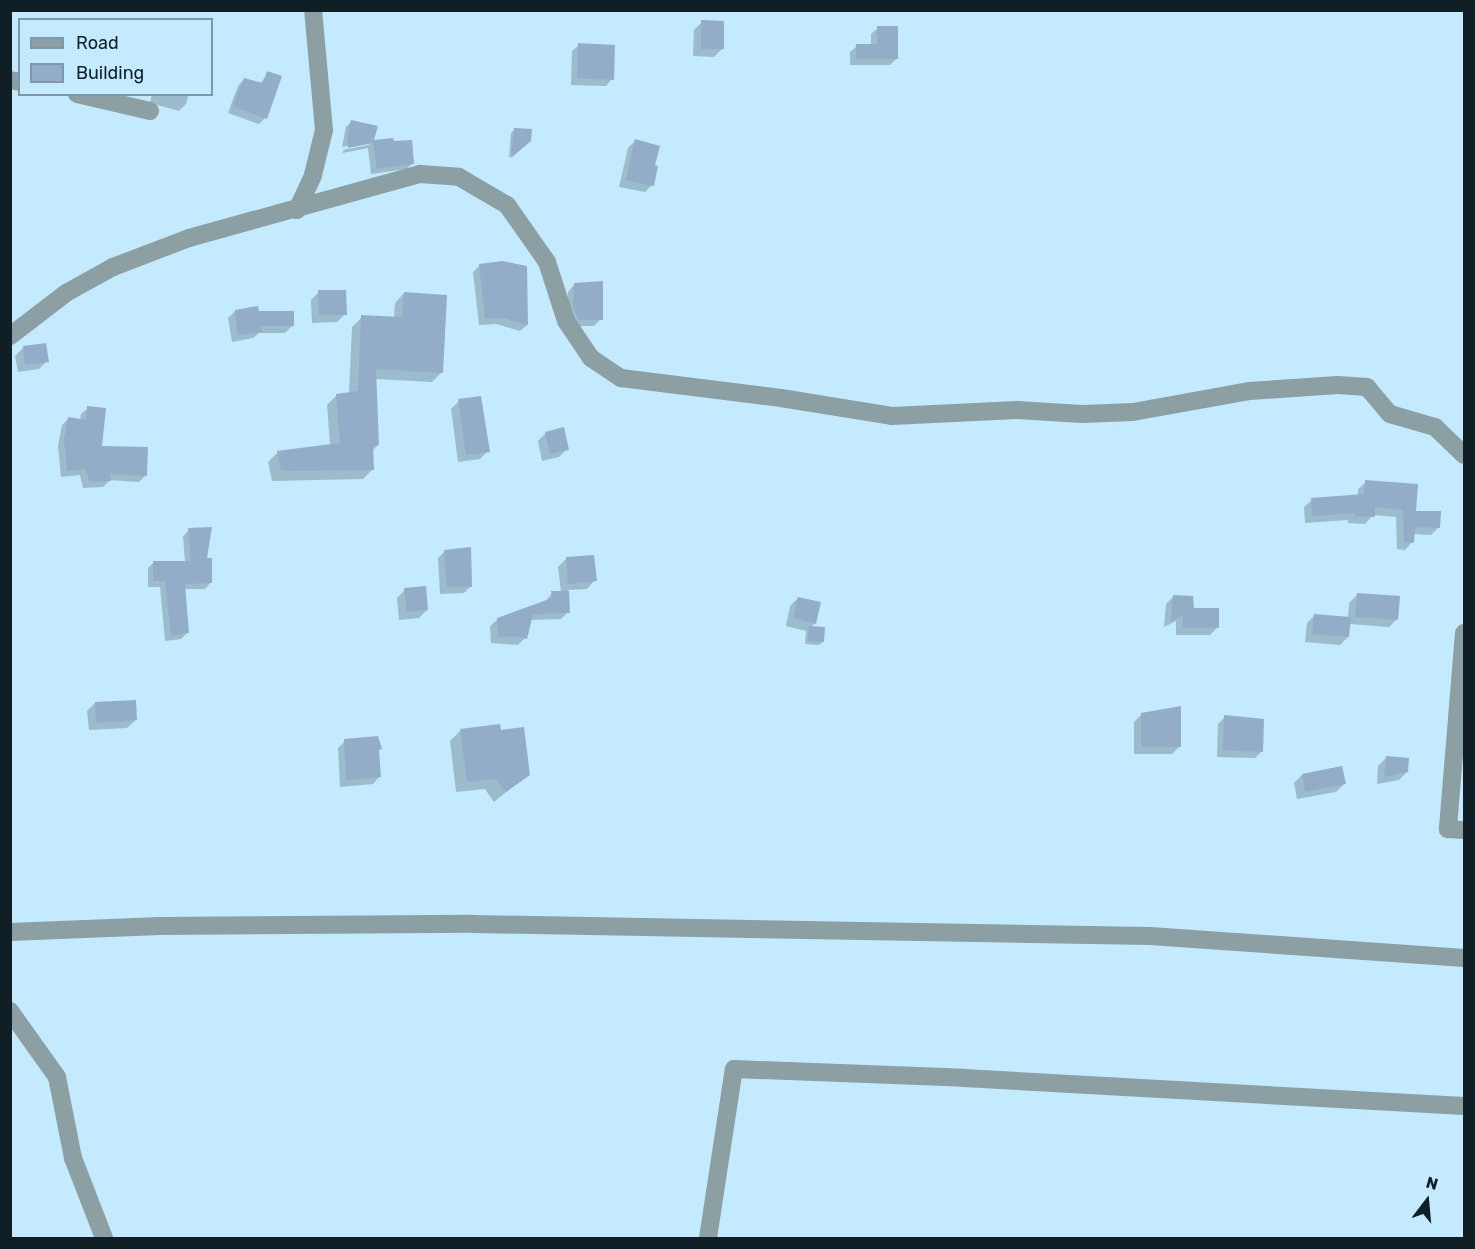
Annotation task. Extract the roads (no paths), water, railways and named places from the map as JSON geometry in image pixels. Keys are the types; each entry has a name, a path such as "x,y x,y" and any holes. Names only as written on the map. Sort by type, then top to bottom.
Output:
{"street":[{"path":"297,210 313,175 324,130 313,10"},
{"path":"86,96 150,111"},
{"path":"10,336 66,293 113,267 189,238 297,210 420,174 459,177 507,205 547,262 566,321 591,358 621,378 781,398 892,416 1017,410 1082,414 1133,412 1250,391 1338,385 1367,387 1390,414 1435,428 1464,455"},
{"path":"1464,633 1448,829 1464,830"},
{"path":"10,932 160,926 473,924 1150,936 1464,958"},
{"path":"10,1011 57,1077 73,1158 104,1239"},
{"path":"708,1239 734,1069 964,1078 1464,1106"}]}
